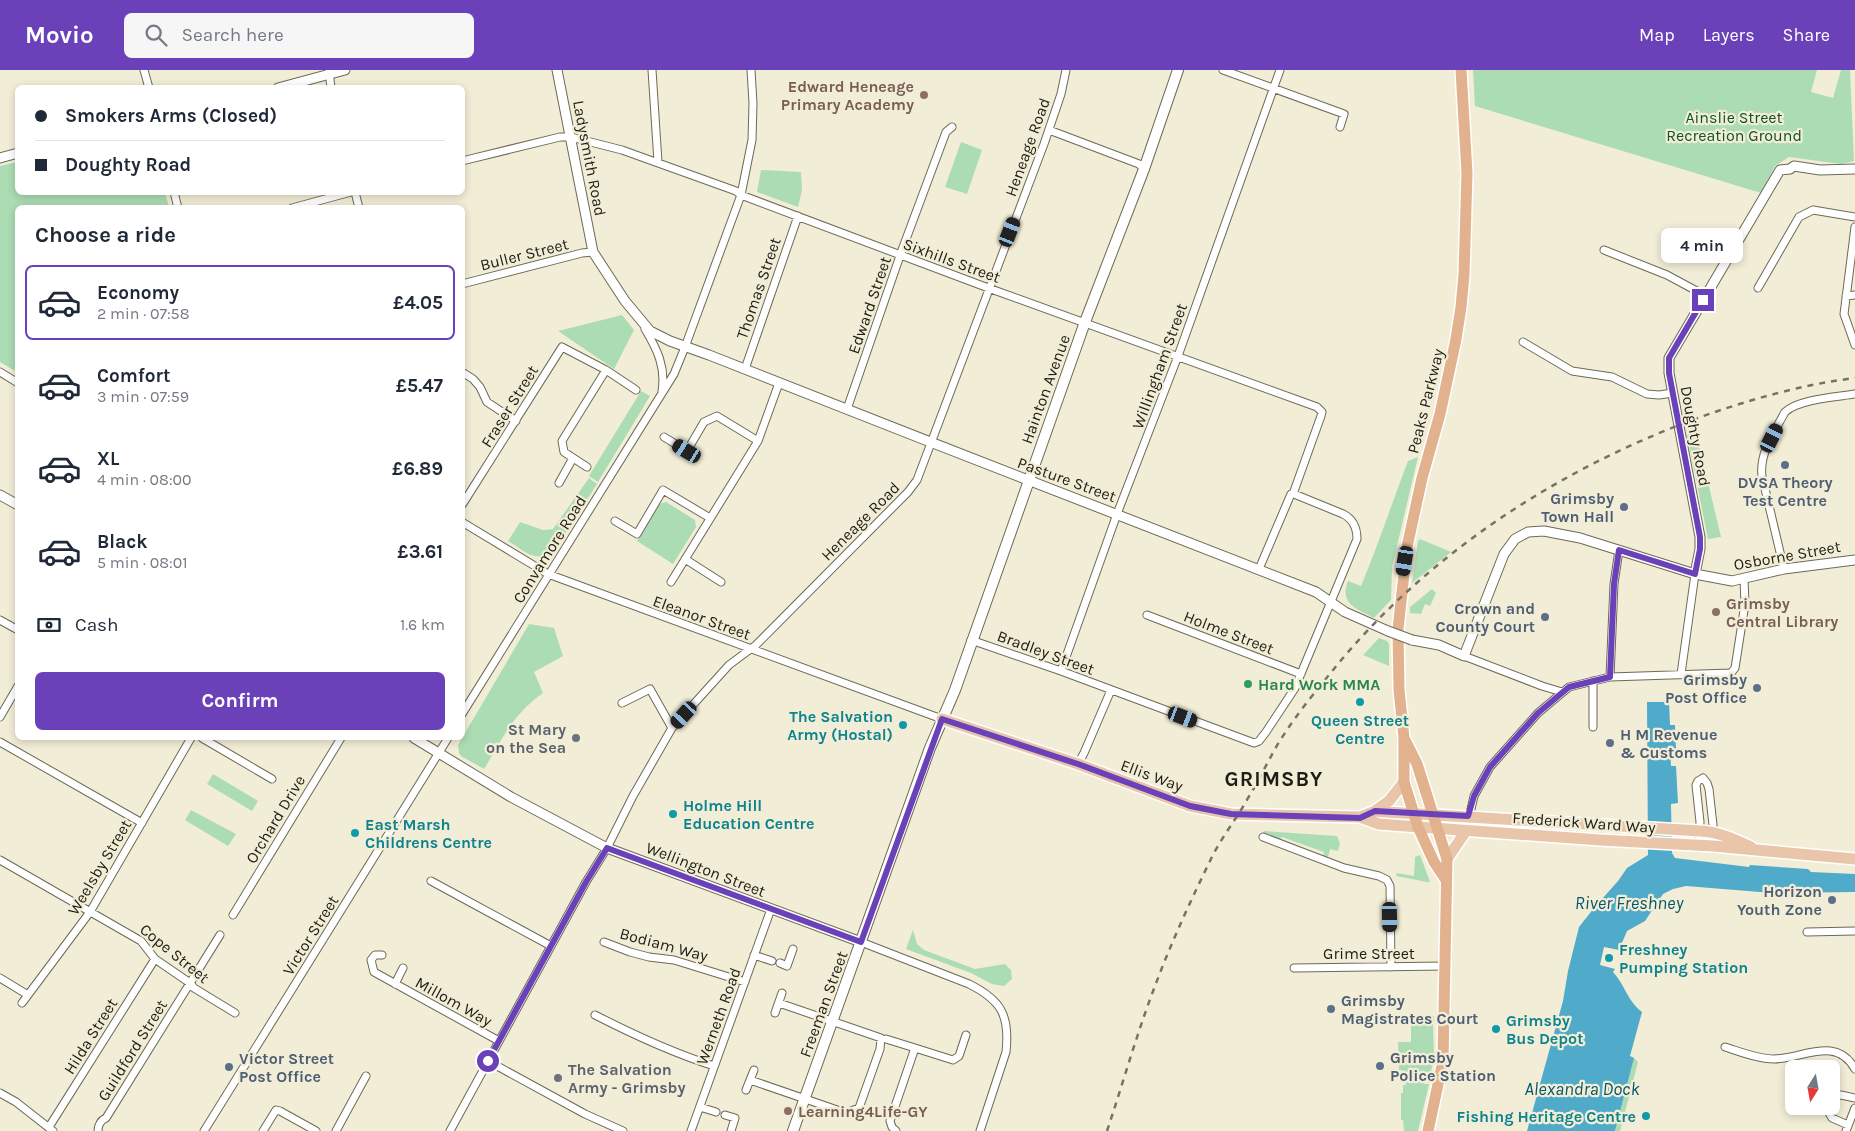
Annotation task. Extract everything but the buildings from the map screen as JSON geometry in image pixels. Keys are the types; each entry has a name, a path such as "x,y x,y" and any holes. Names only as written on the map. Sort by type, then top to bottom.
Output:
{"highway":[{"name":"Peaks Parkway","path":"1446,880 1434,862 1412,813 1404,782 1404,738 1399,690 1398,652 1403,576 1407,547 1422,478 1440,414 1456,339 1464,275 1467,173 1461,70"},
{"name":"Peaks Parkway","path":"1404,738 1417,764 1447,860 1442,1061 1428,1131"}],"main road":[{"name":"Hainton Avenue","path":"942,719 955,690 971,640 1085,322 1144,169 1178,70"},
{"name":"Ellis Way","path":"942,719 1078,764 1190,806 1231,814 1360,818 1379,824 1466,831"},
{"name":"Freeman Street","path":"793,1131 942,719"},
{"path":"1375,811 1388,801 1404,782"},
{"name":"Ellis Way","path":"1360,818 1375,811 1468,816"},
{"name":"Frederick Ward Way","path":"1468,816 1714,832 1728,836 1758,850"},
{"name":"Frederick Ward Way","path":"1466,831 1713,846 1855,859"},
{"path":"1447,860 1466,831"}],"street":[{"path":"144,70 148,85"},
{"path":"288,85 329,72 345,70"},
{"name":"Ladysmith Road","path":"557,70 593,252"},
{"path":"652,70 658,162"},
{"name":"Convamore Road","path":"465,709 672,378 686,347 741,195 752,140 752,70"},
{"name":"Heneage Road","path":"450,1131 607,848 632,796 672,728 729,665 760,640 912,487 931,443 1049,130 1061,94 1066,70"},
{"path":"1223,70 1344,114 1340,127"},
{"name":"Willingham Street","path":"1061,671 1117,514 1178,356 1280,70"},
{"path":"329,72 331,85"},
{"name":"Edward Street","path":"847,410 946,132 952,127"},
{"path":"1049,130 1139,164 1144,169"},
{"path":"465,160 560,137 571,137"},
{"name":"Sixhills Street","path":"571,137 622,150 736,190 741,195 989,288 1317,407 1322,412 1292,494"},
{"path":"0,158 15,154"},
{"name":"Doughty Road","path":"1695,574 1700,549 1700,537 1672,393 1669,358 1780,170 1790,169 1794,166 1820,170 1855,169"},
{"path":"303,205 340,195"},
{"path":"1758,288 1799,217 1813,210 1855,217"},
{"name":"Thomas Street","path":"745,369 798,216"},
{"path":"1855,227 1844,314 1855,345"},
{"path":"1604,250 1667,275 1706,296"},
{"name":"Buller Street","path":"465,283 582,253 593,252"},
{"name":"Pasture Street","path":"593,252 642,323 657,335 1316,592 1357,619 1412,640 1439,646 1562,692"},
{"path":"1846,296 1855,295"},
{"name":"Convamore Road","path":"642,323 655,345 662,362 663,386 659,398"},
{"path":"1523,342 1572,371 1612,377 1647,394 1659,396 1672,393"},
{"name":"Fraser Street","path":"465,501 562,347 606,370"},
{"path":"587,467 564,452 562,441 606,370 636,390"},
{"path":"0,372 15,381"},
{"path":"465,374 480,387 483,396 491,406 516,421"},
{"path":"671,582 758,441 779,383"},
{"path":"1784,569 1762,476 1762,462 1765,452 1785,412 1789,408 1855,394"},
{"path":"664,437 687,451 704,422 717,416 758,441"},
{"path":"559,483 573,458"},
{"path":"615,521 637,534 663,490 710,518"},
{"path":"1259,569 1292,494 1349,517 1356,528 1357,538 1301,674"},
{"path":"0,495 15,503"},
{"name":"Eleanor Street","path":"465,524 548,574 942,719"},
{"name":"Osborne Street","path":"1464,656 1510,543 1520,536 1537,531 1554,532 1580,538 1719,580 1732,581 1764,572 1855,560"},
{"path":"1610,677 1614,584 1619,550"},
{"path":"685,559 721,582"},
{"path":"1682,674 1695,574"},
{"path":"1466,831 1474,796 1490,767 1538,713 1569,687 1610,677 1731,673 1735,668 1745,604 1744,579"},
{"name":"Holme Street","path":"1147,615 1301,674"},
{"path":"0,620 15,628"},
{"name":"Bradley Street","path":"971,640 1061,671 1254,743 1259,741 1266,732 1295,688 1301,674"},
{"path":"1593,681 1593,727"},
{"path":"622,703 650,689 672,728"},
{"path":"1078,764 1111,690"},
{"path":"0,717 15,691"},
{"name":"Weelsby Street","path":"22,1003 93,914 190,740"},
{"path":"205,740 272,779"},
{"name":"Orchard Drive","path":"233,915 340,740"},
{"name":"Wellington Street","path":"417,740 558,823 607,848 861,942 983,991 999,1005 1006,1028 1007,1039 1006,1052 980,1131"},
{"path":"438,753 447,740"},
{"path":"0,742 142,823"},
{"name":"Victor Street","path":"204,1131 438,753"},
{"path":"1700,846 1696,785 1703,778 1709,789 1714,832 1713,846"},
{"path":"1264,837 1344,868 1379,876 1387,880 1390,886 1391,967"},
{"name":"Cope Street","path":"0,860 141,941 155,959 190,983 194,988 235,1013"},
{"path":"431,881 551,946"},
{"name":"Werneth Road","path":"691,1131 771,910"},
{"path":"1807,932 1855,931"},
{"path":"190,983 220,935"},
{"name":"Bodiam Way","path":"604,942 630,952 674,960 745,982"},
{"path":"784,966 793,948"},
{"name":"Millom Way","path":"382,954 378,954 371,960 371,968 374,972 499,1041"},
{"path":"754,955 772,961"},
{"name":"Hilda Street","path":"51,1129 155,959"},
{"name":"Grime Street","path":"1294,968 1444,966"},
{"name":"Millom Way","path":"395,984 403,968"},
{"path":"0,978 28,995"},
{"name":"Guildford Street","path":"98,1131 102,1120 106,1118 190,983"},
{"path":"775,1013 782,993"},
{"path":"750,1080 846,1114 859,1108 881,1045 881,1038 779,1003"},
{"path":"595,1015 626,1031 686,1057 714,1066"},
{"path":"886,1039 953,1060 959,1056 966,1035"},
{"path":"1725,1047 1764,1058 1776,1059 1812,1052 1834,1052 1848,1058 1855,1069"},
{"path":"896,1131 890,1121 915,1048"},
{"path":"488,1061 586,1114 623,1131"},
{"path":"746,1090 754,1070"},
{"path":"336,1131 366,1076"},
{"path":"0,1092 51,1129"},
{"path":"1855,1098 1837,1096 1829,1113 1832,1118 1847,1128 1855,1108"},
{"path":"700,1107 716,1112"},
{"path":"263,1131 276,1110 316,1131"},
{"path":"725,1115 736,1115 731,1131"}],"green space":[{"name":"Ainslie Street Recreation Ground","path":"1473,70 1817,70 1811,92 1833,98 1841,70 1850,70 1854,161 1841,164 1789,157 1775,166 1761,193 1475,106"},
{"path":"961,142 982,150 967,194 945,187"},
{"path":"15,162 15,195 166,195 168,205 15,205 15,371 0,362 0,166"},
{"path":"761,170 801,172 802,190 798,207 757,192"},
{"path":"622,315 634,330 614,369 558,331"},
{"path":"641,391 650,396 598,482 589,476"},
{"path":"1696,432 1721,537 1708,539 1687,435"},
{"path":"1418,457 1392,567 1391,600 1374,618 1351,605 1346,595 1348,581 1361,586 1408,461"},
{"path":"589,478 597,484 554,551 541,556 530,555 508,541 520,522 543,530 553,529"},
{"path":"666,502 695,520 696,527 673,564 637,541 659,504"},
{"path":"1420,539 1451,552 1412,583 1418,541"},
{"path":"1432,589 1436,593 1430,606 1425,604 1421,614 1410,613 1410,607"},
{"path":"529,624 554,628 563,656 534,672 543,693 532,701 516,719 484,769 459,753 458,745 461,740 465,740 465,733"},
{"path":"1379,638 1387,641 1389,644 1389,666 1363,655"},
{"path":"213,774 258,801 252,811 207,784"},
{"path":"191,810 236,834 228,846 185,820"},
{"path":"1264,831 1337,836 1340,844 1338,851 1330,849 1328,857 1323,856 1324,852 1282,837 1280,839 1263,833"},
{"path":"1420,855 1430,882 1396,876 1397,873 1414,876 1415,857"},
{"path":"913,930 917,944 924,950 975,969 1005,964 1011,970 1012,979 1004,986 992,984 971,973 906,949"},
{"path":"1434,1016 1434,1022 1370,1022 1370,1018"},
{"path":"1433,1023 1434,1056 1431,1072 1424,1072 1424,1076 1406,1076 1406,1074 1402,1074 1402,1070 1399,1070 1398,1042 1411,1042 1411,1024"},
{"path":"1634,1058 1638,1062 1620,1131 1615,1131"},
{"path":"1406,1082 1424,1082 1424,1084 1429,1084 1418,1131 1404,1131 1403,1120 1401,1120 1401,1093 1403,1093 1403,1085 1406,1085"}],"water":[{"path":"1647,702 1669,702 1670,725 1675,725 1676,750 1670,750 1671,766 1676,766 1678,803 1671,804 1672,853 1675,858 1749,867 1750,865 1808,869 1811,872 1855,874 1855,892 1772,893 1686,886 1663,894 1645,921 1627,931 1619,950 1604,947 1600,965 1615,969 1613,972 1633,1003 1642,1012 1630,1056 1634,1058 1615,1131 1527,1131 1563,1001 1579,927 1627,868 1648,855"}],"railway":[{"path":"1107,1131 1161,970 1214,853 1275,749 1300,711 1367,631 1409,590 1454,552 1502,517 1552,486 1604,458 1657,434 1730,407 1801,387 1855,378"}],"place":[{"name":"Edward Heneage Primary Academy","path":"924,95"},
{"name":"DVSA Theory Test Centre","path":"1785,465"},
{"name":"Grimsby Town Hall","path":"1624,507"},
{"name":"Grimsby Central Library","path":"1716,612"},
{"name":"Crown and County Court","path":"1545,617"},
{"name":"Hard Work MMA","path":"1248,684"},
{"name":"Grimsby Post Office","path":"1757,688"},
{"name":"Queen Street Centre","path":"1360,702"},
{"name":"The Salvation Army (Hostal)","path":"903,725"},
{"name":"St Mary on the Sea","path":"576,738"},
{"name":"H M Revenue & Customs","path":"1610,743"},
{"name":"Holme Hill Education Centre","path":"673,814"},
{"name":"East Marsh Childrens Centre","path":"355,833"},
{"name":"Horizon Youth Zone","path":"1832,900"},
{"name":"Freshney Pumping Station","path":"1609,958"},
{"name":"Grimsby Magistrates Court","path":"1331,1009"},
{"name":"Grimsby Bus Depot","path":"1496,1029"},
{"name":"Grimsby Police Station","path":"1380,1066"},
{"name":"Victor Street Post Office","path":"229,1067"},
{"name":"The Salvation Army - Grimsby","path":"558,1078"},
{"name":"Learning4Life-GY","path":"788,1111"},
{"name":"Fishing Heritage Centre","path":"1646,1116"}],"district":[{"name":"GRIMSBY","path":"1274,779"}],"route":[{"path":"488,1061 586,882 607,848 861,942 942,719 1055,758 1078,764 1190,806 1231,814 1360,818 1375,811 1468,816 1474,796 1490,767 1511,741 1538,713 1569,687 1610,677 1614,584 1619,550 1695,574 1700,549 1700,537 1669,373 1669,358 1703,300"}],"water label":[{"name":"River Freshney","path":"1629,903"},
{"name":"Alexandra Dock","path":"1582,1089"}]}
